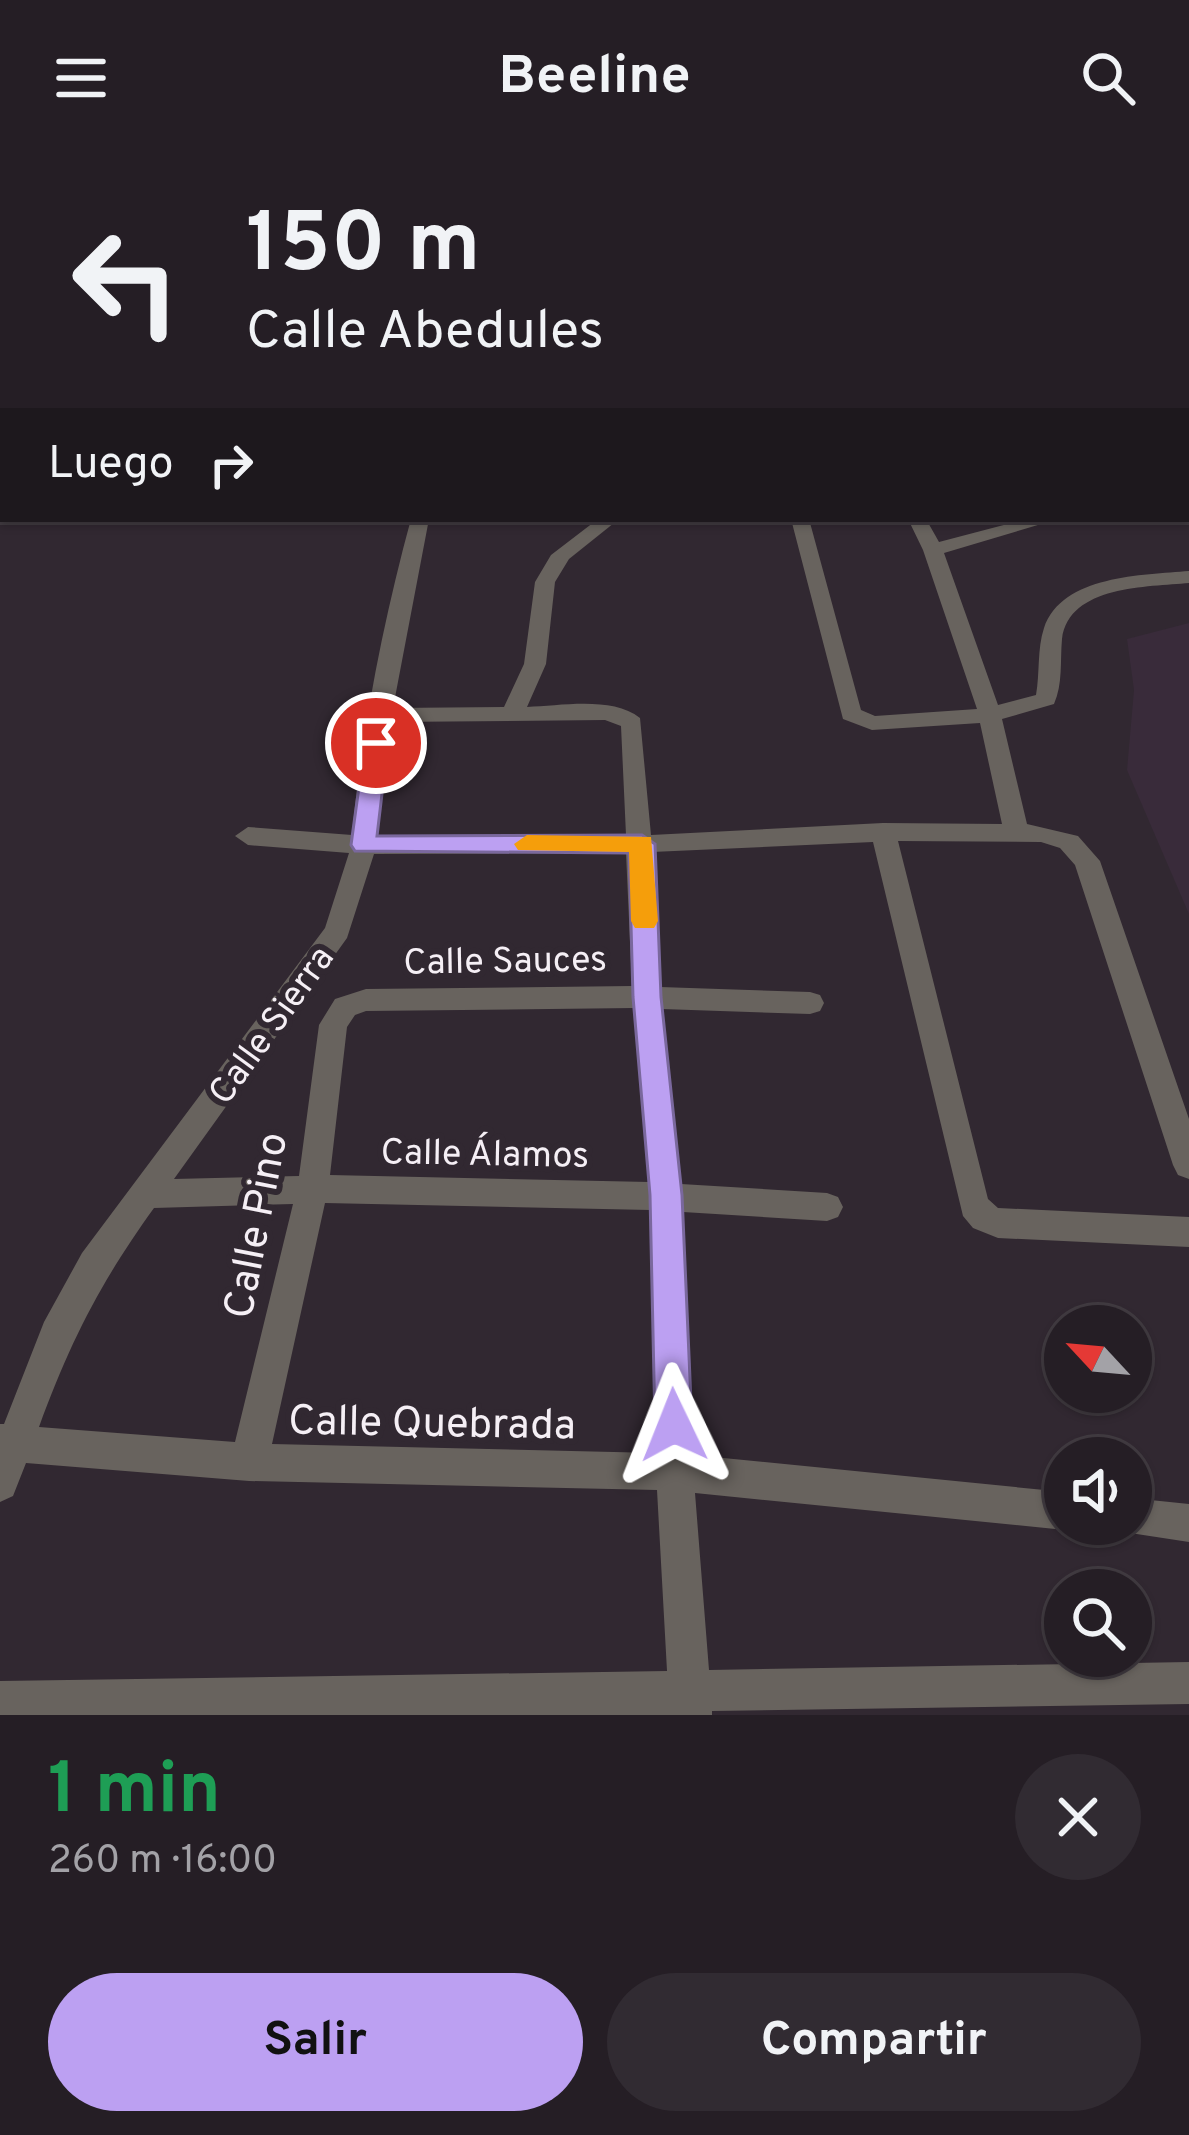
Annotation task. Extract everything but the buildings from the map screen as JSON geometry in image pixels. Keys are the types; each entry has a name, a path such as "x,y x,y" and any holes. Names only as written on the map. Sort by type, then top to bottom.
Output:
{"street":[{"name":"Calle Sierra","path":"0,1483 6,1443 94,1264 141,1194 325,954 350,902 364,845 370,772 403,586 419,522"},
{"path":"511,717 535,664 545,582 561,555 606,522"},
{"path":"801,522 851,714 872,724 990,715 1046,698 1054,626 1070,605 1089,595 1189,577"},
{"path":"919,522 933,550 990,715 1018,833"},
{"path":"933,550 1038,522"},
{"path":"383,715 604,713 628,718 636,752 647,997 666,1195 675,1472 690,1703"},
{"path":"248,836 364,845 642,844 883,832 1042,833 1069,842 1087,862 1189,1165"},
{"path":"883,832 974,1206 984,1218 998,1223 1189,1232"},
{"name":"Calle Sauces","path":"345,1007 366,1000 647,997 810,1003"},
{"name":"Calle Pino","path":"249,1462 313,1187 333,1025 345,1007"},
{"name":"Calle Álamos","path":"141,1194 313,1187 666,1195 827,1207"},
{"name":"Calle Quebrada","path":"6,1443 249,1462 675,1472 1044,1509"},
{"path":"1152,1519 1189,1523"},
{"path":"0,1702 690,1703 1189,1683"}],"shaded area":[{"path":"1189,623 1189,914 1127,770 1134,690 1127,639"}],"slow traffic":[{"path":"527,844 642,844 644,921"}],"route":[{"path":"376,743 364,845 642,844 647,997 666,1195 674,1425"}]}
